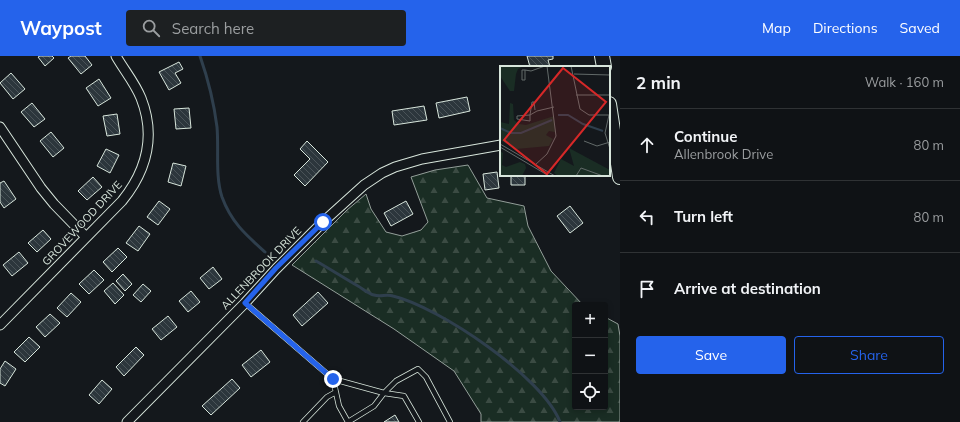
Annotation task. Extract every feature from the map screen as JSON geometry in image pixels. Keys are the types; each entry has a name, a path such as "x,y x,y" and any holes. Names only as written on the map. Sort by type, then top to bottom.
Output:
{"main road":[{"path":"602,56 604,66"},
{"path":"610,112 615,153 620,177"}],"street":[{"name":"GROVEWOOD DRIVE","path":"0,325 129,192 137,179 144,162 148,138 146,116 140,98 116,56"},
{"path":"0,127 41,188 54,204 86,237"},
{"name":"ALLENBROOK DRIVE","path":"127,422 245,303 276,268 356,191 382,173 394,167 422,159 500,145"}],"lane":[{"path":"245,303 333,379 384,393 404,396 419,422"},
{"path":"333,379 339,406 348,422 374,406 396,381 418,369 426,378 450,422"},
{"path":"303,422 327,397 336,392"}],"green space":[{"path":"468,165 487,198 524,206 528,226 551,271 580,302 572,302 572,410 608,410 608,319 618,324 620,336 620,422 481,422 481,414 454,371 394,329 292,265 347,210 366,194 371,209 386,232 402,236 421,230 428,222 411,177 435,170"}],"building":[{"path":"52,56 54,58 45,66 38,57"},
{"path":"71,56 85,56 92,65 81,74 68,58"},
{"path":"527,56 553,56 553,59 548,60 550,66 530,66"},
{"path":"179,62 183,69 175,73 181,83 169,90 159,72"},
{"path":"11,73 25,89 13,99 0,83"},
{"path":"99,79 111,98 98,106 86,88"},
{"path":"467,97 470,111 439,118 436,103"},
{"path":"32,103 45,119 34,127 21,112"},
{"path":"424,106 427,120 394,125 392,111"},
{"path":"189,108 191,128 176,129 174,109"},
{"path":"117,114 120,134 107,136 103,116"},
{"path":"51,132 64,148 53,157 40,141"},
{"path":"307,141 328,162 305,186 294,175 310,159 300,149"},
{"path":"106,149 119,155 110,173 97,166"},
{"path":"173,163 186,166 181,186 168,182"},
{"path":"497,172 499,188 485,190 483,174"},
{"path":"511,176 525,176 525,185 511,185"},
{"path":"93,177 102,187 87,200 78,191"},
{"path":"4,181 16,199 4,208 0,202 0,183"},
{"path":"159,201 170,209 158,225 147,217"},
{"path":"406,201 413,214 391,226 384,213"},
{"path":"570,206 583,223 570,233 557,216"},
{"path":"139,226 150,234 138,251 126,243"},
{"path":"43,230 51,239 37,252 28,243"},
{"path":"118,248 127,257 112,272 103,262"},
{"path":"19,252 28,263 12,276 3,265"},
{"path":"213,267 222,279 209,289 200,278"},
{"path":"94,270 104,280 89,294 79,284"},
{"path":"123,274 132,284 125,291 116,281"},
{"path":"113,283 124,295 115,304 104,291"},
{"path":"143,284 151,291 141,302 133,295"},
{"path":"191,291 200,302 188,312 179,301"},
{"path":"318,292 328,303 302,326 293,315"},
{"path":"71,293 81,302 67,317 57,308"},
{"path":"50,314 60,323 45,337 36,327"},
{"path":"168,316 177,327 161,340 152,329"},
{"path":"29,337 40,347 25,362 14,352"},
{"path":"136,347 144,355 124,376 116,367"},
{"path":"261,350 270,362 251,377 242,365"},
{"path":"5,361 16,369 5,386 0,383 0,369"},
{"path":"232,379 240,388 211,415 202,406"},
{"path":"102,380 112,389 99,404 89,395"},
{"path":"395,415 399,422 384,422"}],"waterway":[{"path":"200,56 206,73 216,118 219,180 222,197 230,214 240,228 265,252"},
{"path":"316,261 370,294 376,296 391,295 413,303 462,329 512,365 550,404 560,422"}],"route":[{"path":"323,222 276,268 245,303 333,379"}]}
